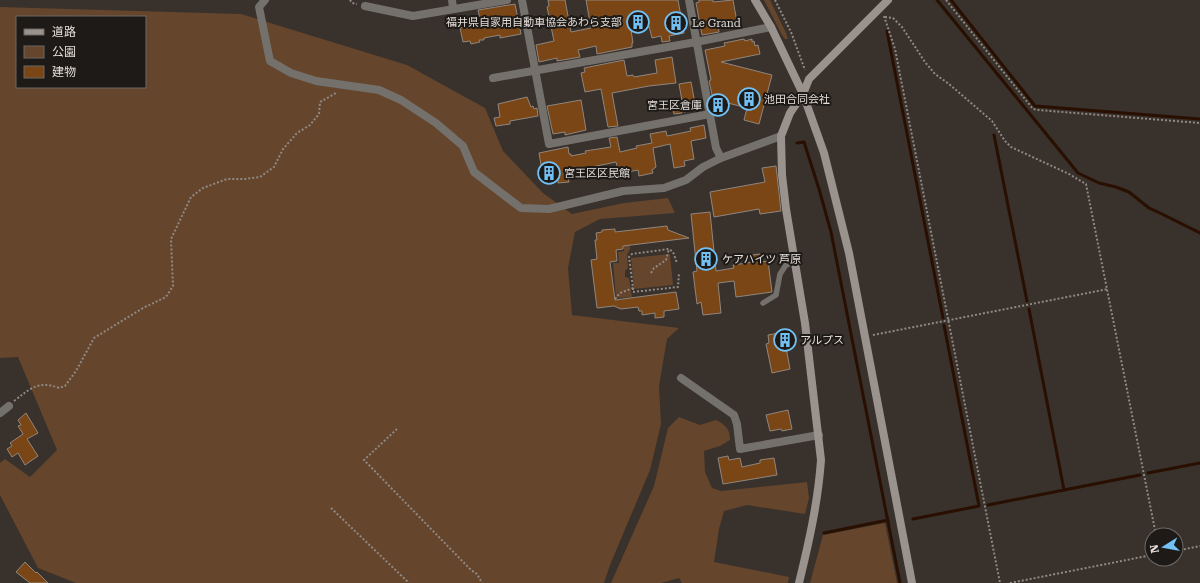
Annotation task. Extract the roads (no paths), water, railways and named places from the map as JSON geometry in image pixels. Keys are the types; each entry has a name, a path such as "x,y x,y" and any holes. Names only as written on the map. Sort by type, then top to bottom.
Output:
{"street":[{"path":"265,0 259,7 270,61 291,73 310,79 379,90 401,100 436,123 463,146 474,172 521,208 549,209 623,191 664,188 686,180 721,158 781,136"},
{"path":"365,6 413,16 453,4 507,0"},
{"path":"522,0 549,144 710,114"},
{"path":"689,0 716,148 721,158"},
{"path":"755,0 771,27 803,94 824,154 849,253 912,583"},
{"path":"799,583 812,530 822,460 805,323 796,261 786,209 782,175 781,136 790,113 803,94 809,79 888,0"},
{"path":"493,78 696,42 771,27"},
{"path":"681,378 734,415 737,424 740,449 819,435"},
{"path":"0,413 9,406"}],"lane":[{"path":"763,303 776,295 780,274 786,265 796,261"}],"waterway":[{"path":"937,0 1078,173 1099,183 1129,192 1149,208 1200,233"},
{"path":"951,0 1035,106 1200,119"},
{"path":"887,31 943,318"},
{"path":"994,135 1027,301"},
{"path":"797,143 804,142 831,232 900,583"},
{"path":"988,505 1064,490 1029,309"},
{"path":"913,519 979,506 944,325"},
{"path":"1148,473 1200,463"},
{"path":"1064,490 1140,475"},
{"path":"824,533 888,520"}],"place":[{"name":"福井県自家用自動車協会あわら支部","path":"638,22"},
{"name":"Le Grand","path":"676,23"},
{"name":"池田合同会社","path":"749,99"},
{"name":"宮王区倉庫","path":"718,105"},
{"name":"宮王区区民館","path":"549,173"},
{"name":"ケアハイツ 芦原","path":"706,259"},
{"name":"アルプス","path":"785,340"}]}
